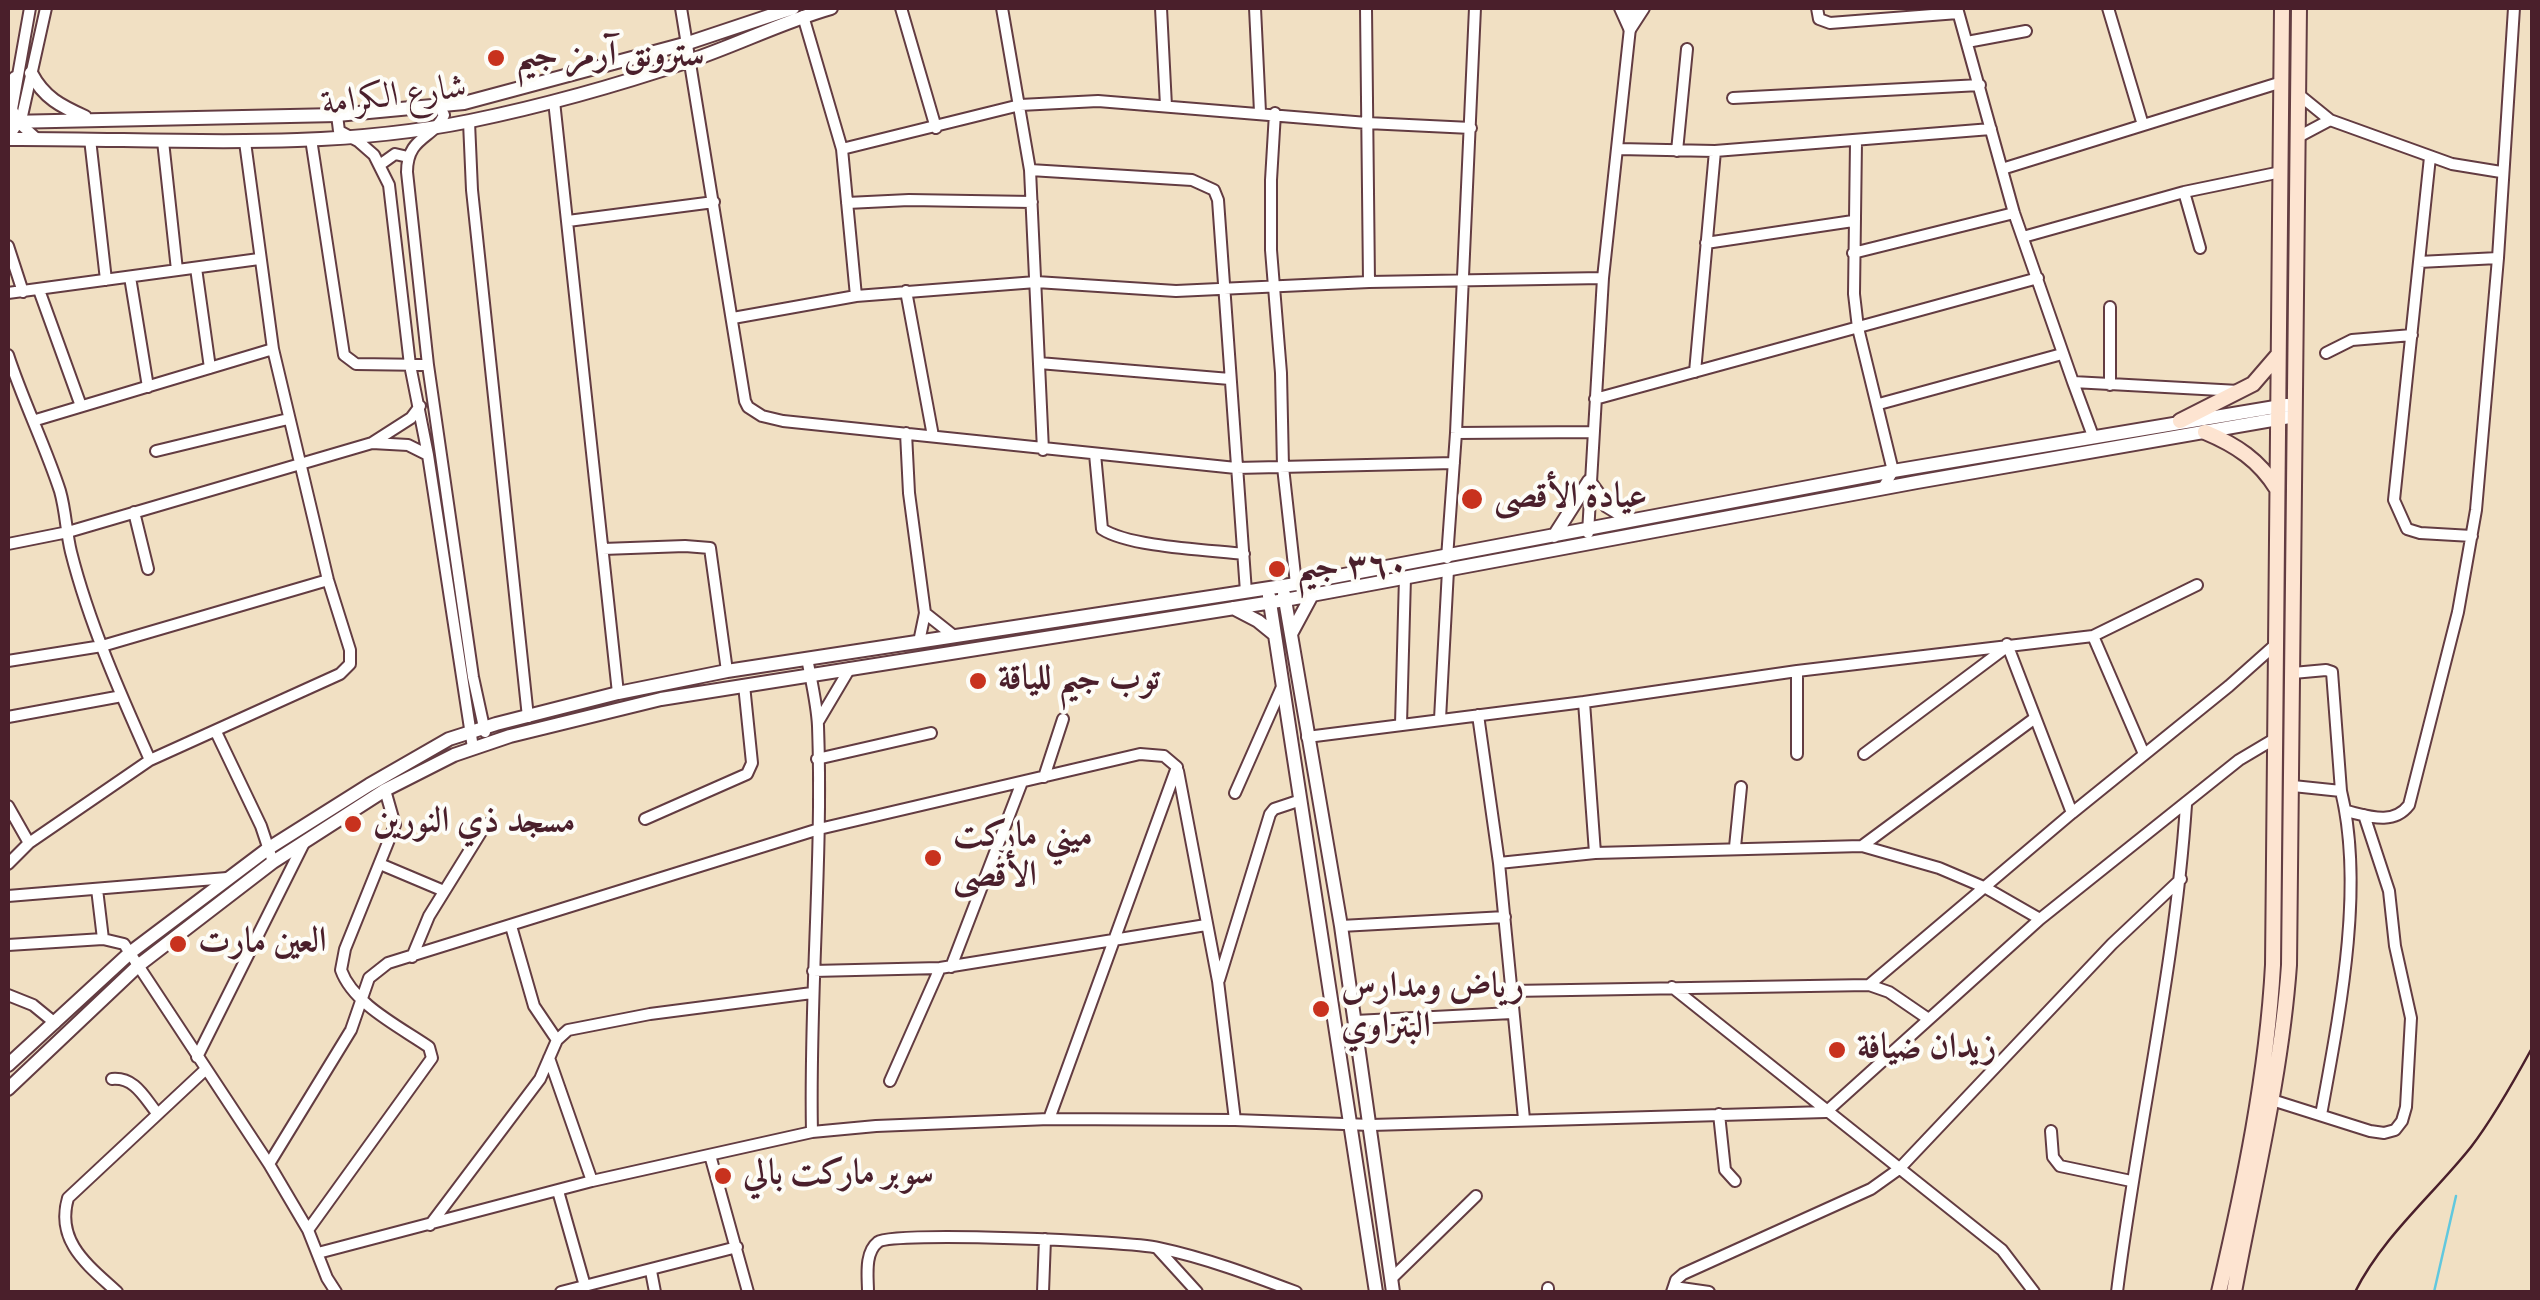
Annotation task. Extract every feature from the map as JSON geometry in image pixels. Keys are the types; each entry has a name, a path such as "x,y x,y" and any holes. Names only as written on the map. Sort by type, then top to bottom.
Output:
{"main road":[{"path":"2231,1282 2270,1022 2282,8"},
{"path":"2218,1292 2231,1282 2272,1100 2289,965 2299,8"},
{"path":"2180,421 2242,391 2266,372 2279,354"},
{"path":"2205,432 2253,459 2278,491"}],"street":[{"path":"13,122 16,78 30,8"},
{"path":"8,138 31,73 46,8"},
{"path":"682,8 745,400 752,411 784,421 1236,468 1454,463"},
{"name":"شارع الكرامة","path":"13,122 338,115 439,106 532,86 798,12 831,8"},
{"path":"901,8 936,128"},
{"path":"1002,8 1030,170 1044,450"},
{"path":"1161,8 1166,106"},
{"path":"1255,8 1260,112"},
{"path":"1366,8 1370,282"},
{"path":"1440,720 1464,282 1474,8"},
{"path":"1621,8 1630,28"},
{"path":"1588,544 1603,278 1630,8"},
{"path":"1630,28 1643,8"},
{"path":"1818,8 1819,19 1830,23 1958,10 2014,213 2093,436"},
{"path":"2108,8 2144,125"},
{"path":"2346,812 2395,817 2406,810 2458,612 2472,536 2498,258 2514,8"},
{"path":"798,12 842,149 856,296"},
{"name":"شارع الكرامة","path":"8,138 244,142 347,136 468,122 692,60 798,12"},
{"path":"1967,42 2026,31"},
{"path":"1677,152 1687,49"},
{"path":"31,73 52,100 92,120"},
{"path":"8,92 16,78"},
{"path":"2002,169 2282,82"},
{"path":"1734,98 1980,85"},
{"path":"2298,94 2330,120 2430,157 2474,170 2502,172"},
{"path":"554,101 618,692"},
{"path":"842,149 1020,105 1098,101 1367,124 1470,128"},
{"path":"439,106 443,119 417,141 408,157 428,365 488,743"},
{"path":"1275,114 1270,180 1290,636 1341,926 1393,1285"},
{"path":"338,115 337,128 367,147 389,186 410,365 420,406 473,748"},
{"path":"2298,136 2330,120"},
{"path":"13,122 37,139"},
{"path":"468,122 528,717"},
{"path":"1618,149 1715,151 1991,129"},
{"path":"311,138 344,355 356,364 428,365"},
{"path":"90,139 106,280"},
{"path":"163,141 178,270"},
{"path":"8,864 29,843 150,760 347,669 350,650 328,580 273,350 244,142"},
{"path":"1856,142 1852,253 1858,328 1893,471 1884,488"},
{"path":"1695,372 1715,151"},
{"path":"380,164 395,154 408,157"},
{"path":"2430,157 2394,500 2407,529 2472,536"},
{"path":"1030,170 1192,180 1209,186 1218,200 1246,592"},
{"path":"2023,236 2184,192 2281,172"},
{"path":"2184,192 2200,248"},
{"path":"568,222 714,202"},
{"path":"847,203 1032,202"},
{"path":"1852,253 2014,213"},
{"path":"1706,243 1853,221"},
{"path":"8,246 23,292"},
{"path":"2420,262 2498,258"},
{"path":"8,293 258,259"},
{"path":"196,268 210,368"},
{"path":"130,276 148,386"},
{"path":"732,318 856,296 1036,282 1139,290 1224,290 1370,282 1603,278"},
{"path":"1594,399 2038,278"},
{"path":"39,290 82,406"},
{"path":"906,291 932,436"},
{"path":"2110,308 2110,385"},
{"path":"2326,353 2352,340 2412,335"},
{"path":"36,420 273,350"},
{"path":"1878,404 2062,354"},
{"path":"9,363 36,420 60,492 75,566 102,646 150,760"},
{"path":"1040,363 1230,379"},
{"path":"2073,382 2242,391"},
{"path":"8,544 68,532 372,443 411,418 420,406"},
{"path":"1288,590 1312,594 1406,577 1554,536 1893,471 2180,421 2295,410"},
{"path":"8,1065 227,878 269,848 488,743 661,699 1231,607 1288,590 1588,544 2205,432 2277,412"},
{"path":"156,451 288,419"},
{"path":"1456,433 1592,432"},
{"path":"906,433 925,613 919,642"},
{"path":"372,443 408,445 428,455"},
{"path":"1095,454 1102,528 1106,532 1127,539 1244,554"},
{"path":"1589,481 1607,506 1632,520"},
{"path":"1554,536 1589,481"},
{"path":"134,512 148,569"},
{"path":"603,550 710,548 727,671"},
{"path":"1401,724 1406,577"},
{"path":"8,661 102,646 328,580"},
{"path":"1306,736 2092,636 2197,585"},
{"path":"8,1089 135,959 273,862 304,833 412,760 469,732 618,692 727,671 1246,592 1269,595"},
{"path":"1290,636 1312,594"},
{"path":"1269,595 1376,1292"},
{"path":"1231,607 1274,634"},
{"path":"925,613 954,636"},
{"path":"2092,636 2144,754"},
{"path":"2008,645 2072,813"},
{"path":"1864,754 2008,645"},
{"path":"1869,984 2275,645"},
{"path":"807,658 818,723 812,1132"},
{"path":"818,723 850,668"},
{"path":"1796,754 1797,671"},
{"path":"2293,672 2332,672 2346,812 2345,958 2321,1115"},
{"path":"645,818 747,774 752,763 744,685"},
{"path":"1236,792 1282,689"},
{"path":"8,717 122,696"},
{"path":"1584,702 1595,853"},
{"path":"1478,715 1499,863 1524,1119"},
{"path":"1862,846 2035,718"},
{"path":"1044,776 1062,719"},
{"path":"216,732 273,862"},
{"path":"817,758 930,733"},
{"path":"318,1253 592,1181 812,1132 912,1123 1050,1119 1371,1125 1826,1112 2040,919 2240,760 2276,738"},
{"path":"269,1164 352,1030 369,978 388,963 819,829 1152,753 1164,756 1177,767 1218,981 1235,1120"},
{"path":"1050,1119 1177,767"},
{"path":"890,1081 946,968 1022,782"},
{"path":"2293,786 2341,790"},
{"path":"1735,847 1741,787"},
{"path":"308,1230 432,1058 429,1047 363,1000 340,970 395,825 385,790"},
{"path":"1218,981 1270,814 1301,800"},
{"path":"8,806 29,843"},
{"path":"2117,1292 2131,1181 2181,878 2186,806"},
{"path":"2272,1100 2384,1133 2399,1126 2406,1107 2411,1018 2395,946 2389,891 2364,815"},
{"path":"412,957 429,916 486,824"},
{"path":"198,1057 304,833"},
{"path":"1499,863 1595,853 1862,846 1926,864 1986,888 2040,919"},
{"path":"380,864 444,891"},
{"path":"8,896 227,878"},
{"path":"1709,1292 1673,1290 1683,1274 1871,1189 1899,1169 2112,944 2181,878"},
{"path":"97,889 103,939"},
{"path":"1341,926 1505,917"},
{"path":"813,971 946,968 1206,925"},
{"path":"511,926 534,1006 557,1040"},
{"path":"8,945 103,939 124,944 308,1230 328,1292"},
{"path":"1511,990 1869,984 1889,992 1927,1018"},
{"path":"1672,986 2002,1250 2034,1292"},
{"path":"8,994 34,1005 54,1023"},
{"path":"430,1225 540,1078 557,1040 568,1030 812,994"},
{"path":"1355,1021 1512,1012"},
{"path":"550,1058 592,1181"},
{"path":"117,1292 76,1254 64,1224 66,1204 157,1112 205,1070"},
{"path":"112,1079 125,1078 133,1083 157,1112"},
{"path":"1719,1114 1724,1170 1735,1181"},
{"path":"2051,1131 2053,1157 2060,1166 2131,1181"},
{"path":"710,1155 748,1292"},
{"path":"558,1191 585,1286"},
{"path":"1393,1285 1476,1196"},
{"path":"868,1292 871,1250 888,1238 1045,1240 1156,1247 1234,1268 1296,1292"},
{"path":"1044,1292 1045,1240"},
{"path":"1156,1247 1197,1292"},
{"path":"562,1292 737,1248"},
{"path":"651,1271 655,1292"},
{"path":"326,1278 336,1292"}],"waterway":[{"path":"2434,1292 2456,1196"}],"railway":[{"path":"2355,1292 2394,1234 2479,1135 2532,1048"}],"place":[{"name":"سترونق آرمز جيم","path":"496,58"},
{"name":"عيادة الأقصى","path":"1472,499"},
{"name":"٣٦٠ جيم","path":"1277,569"},
{"name":"توب جيم للياقة","path":"978,681"},
{"name":"مسجد ذي النورين","path":"353,824"},
{"name":"ميني ماركت الأقصى","path":"933,858"},
{"name":"العين مارت","path":"178,944"},
{"name":"رياض ومدارس البتراوي","path":"1321,1009"},
{"name":"زيدان ضيافة","path":"1837,1050"},
{"name":"سوبر ماركت بالي","path":"723,1176"}]}
